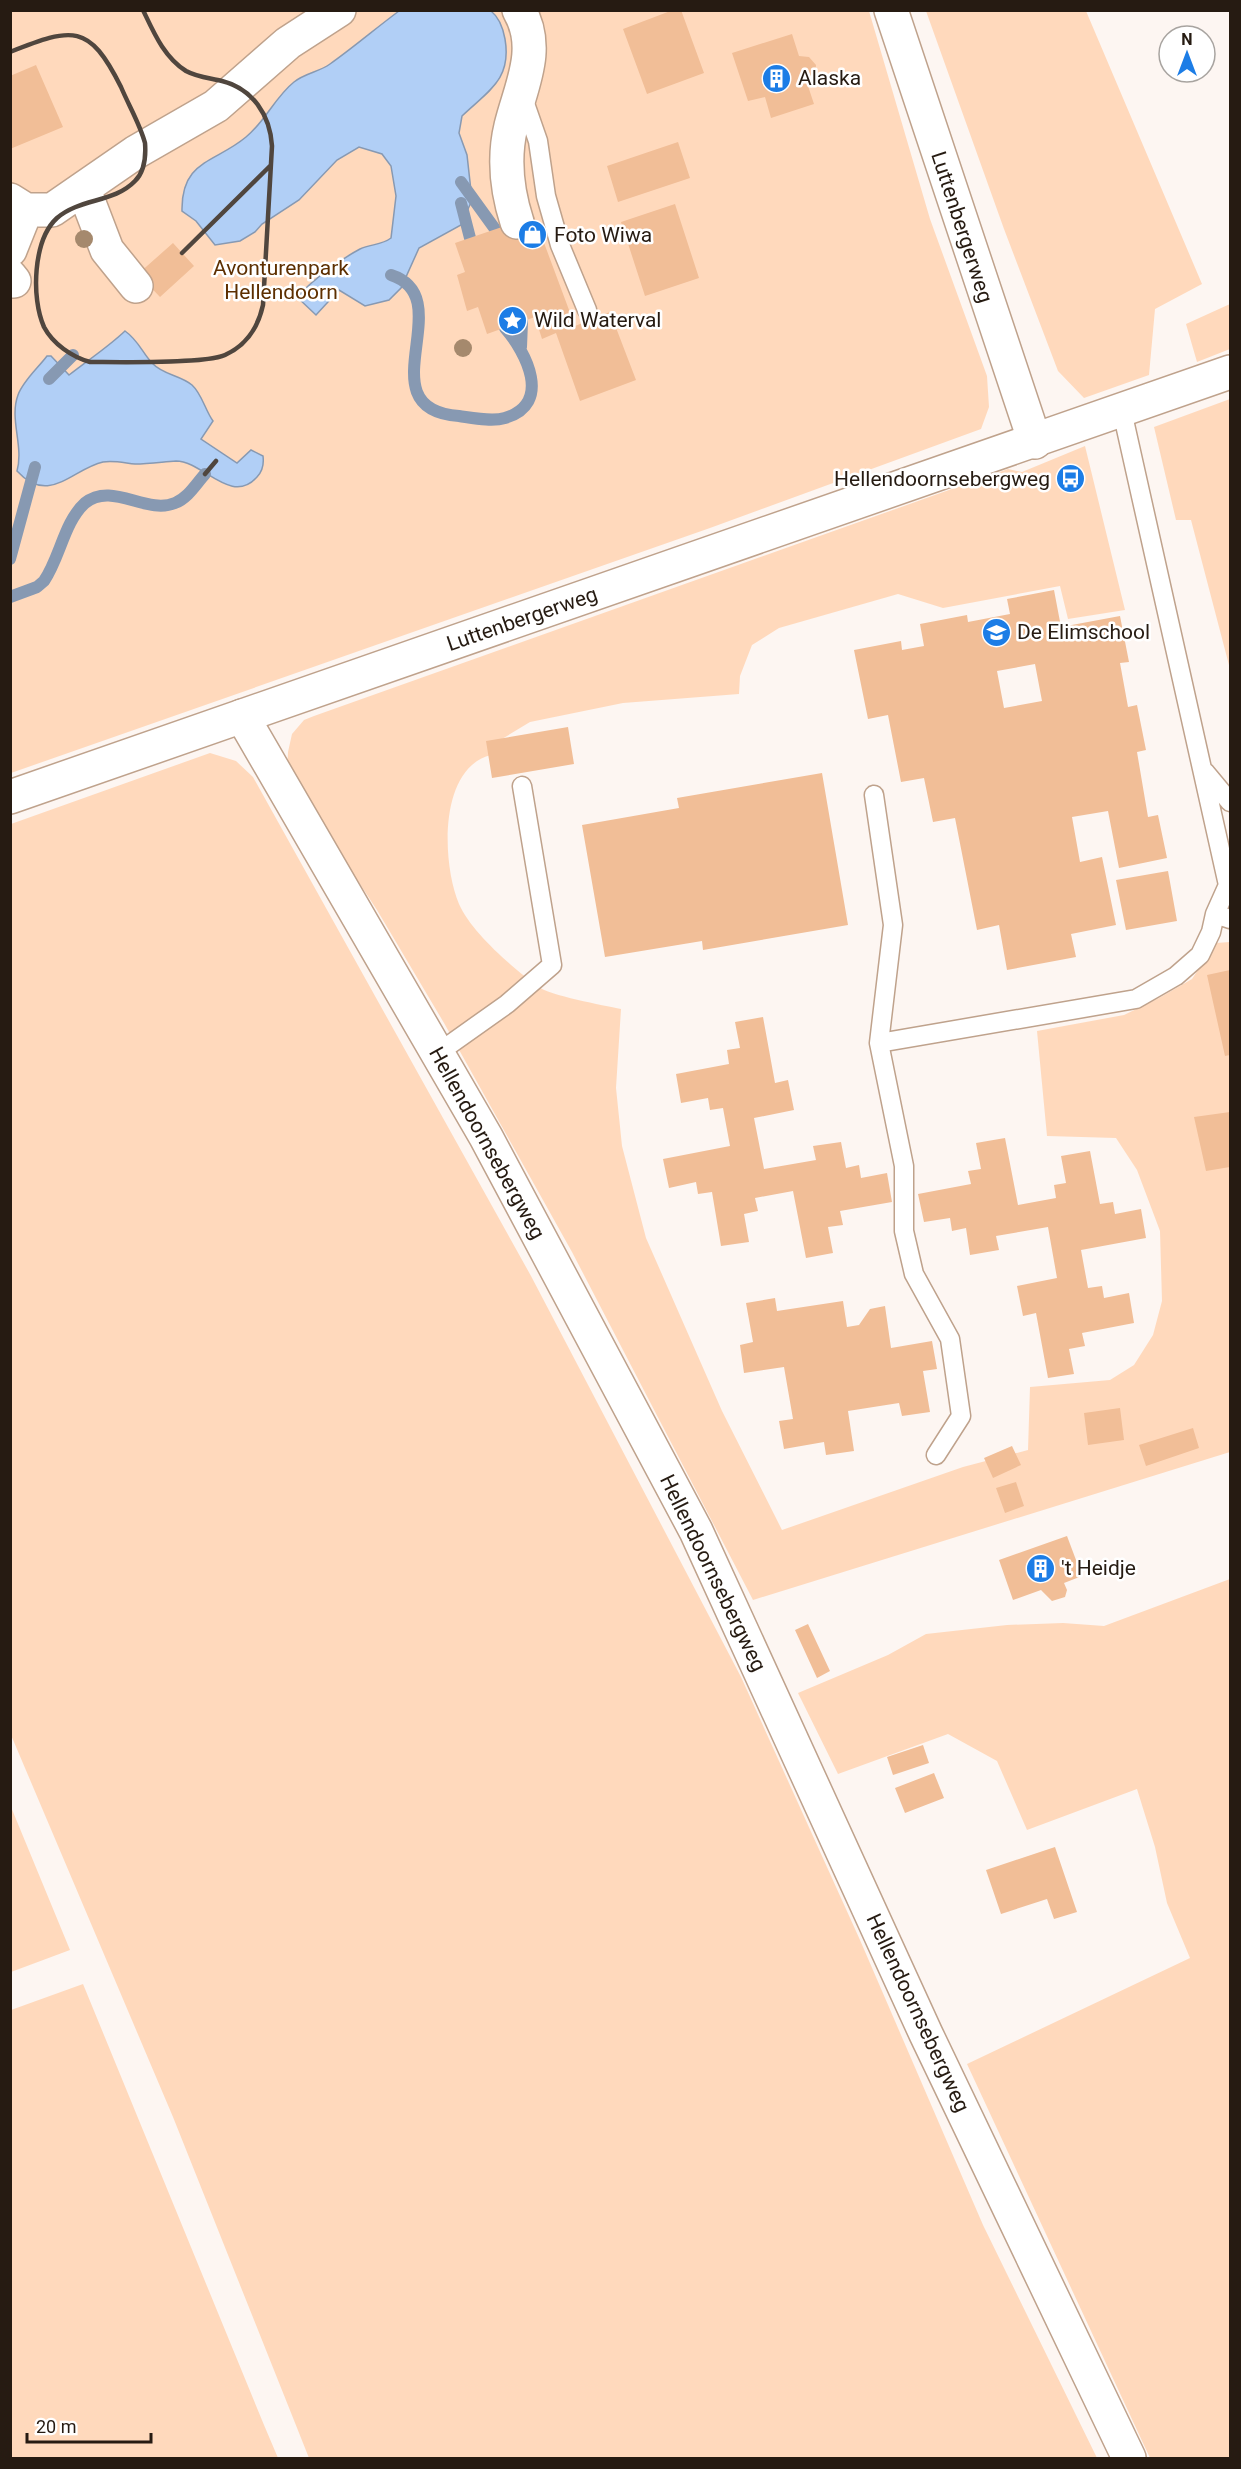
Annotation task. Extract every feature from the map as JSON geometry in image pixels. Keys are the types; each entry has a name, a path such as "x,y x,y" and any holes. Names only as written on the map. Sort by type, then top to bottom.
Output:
{"street":[{"path":"517,222 509,198 506,172 510,127 521,94 529,58 528,38 519,10"},
{"name":"Luttenbergerweg","path":"891,10 1035,442"},
{"path":"12,269 18,205 52,210 136,152 216,106 288,42 328,13"},
{"path":"84,190 108,250 136,286"},
{"name":"Luttenbergerweg","path":"10,797 1035,442 1230,372"},
{"name":"Hellendoornsebergweg","path":"242,716 486,1137 717,1573 926,2034 1129,2458"}],"lane":[{"path":"521,94 538,141 543,178 560,245 587,310"},
{"path":"506,172 543,178"},
{"path":"879,1043 1136,999 1176,976 1200,955 1211,932 1223,917 1228,885 1122,411"},
{"path":"1204,770 1230,802"},
{"path":"438,1053 507,1004 552,965 522,786"},
{"path":"874,795 894,925 879,1043 904,1166 904,1231 914,1274 950,1339 961,1416 936,1455"}],"green space":[{"name":"Avonturenpark Hellendoorn","path":"10,11 869,11 930,219 987,376 989,407 981,429 710,528 11,773"},
{"path":"926,11 1086,11 1202,284 1155,309 1149,375 1084,398 1058,371 1004,229"},
{"path":"1230,304 1230,349 1197,362 1186,324"},
{"path":"1230,399 1230,669 1191,520 1176,520 1154,427"},
{"path":"1085,446 1125,610 1068,619 1060,586 943,608 898,594 779,628 752,645 740,676 739,694 623,703 530,722 502,739 491,755 474,763 461,778 453,797 449,819 449,866 459,904 473,926 505,960 544,990 621,1009 616,1088 622,1146 646,1238 722,1411 782,1530 963,1467 1028,1450 1030,1387 1110,1380 1134,1365 1153,1335 1162,1301 1160,1231 1137,1170 1116,1138 1047,1136 1037,1031 1124,1015 1192,979 1216,943 1230,942 1230,1452 753,1600 572,1252 444,1023 377,910 287,773 292,734 304,720 314,716 1008,469 1022,472"},
{"path":"210,753 236,761 253,777 531,1276 741,1677 860,1940 983,2225 1097,2458 309,2458 173,2117 11,1735 11,824"},
{"path":"1230,1579 1230,2458 1150,2458 967,2064 1190,1958 1167,1903 1155,1847 1137,1789 1027,1830 997,1761 948,1734 838,1774 798,1693 888,1655 926,1634 1007,1625 1063,1623 1104,1626"},
{"path":"11,1807 70,1950 10,1972"},
{"path":"83,1984 278,2458 11,2458 11,2010"}],"water":[{"path":"399,11 491,11 502,27 506,53 501,75 496,84 462,116 459,133 467,155 472,200 461,225 419,248 401,288 389,300 365,306 339,290 316,315 297,297 343,259 360,249 391,238 396,196 391,166 382,154 359,147 337,160 299,200 240,241 215,245 196,221 182,211 183,194 194,172 253,131 294,82 330,64"},
{"path":"125,331 156,367 192,385 201,397 213,421 201,439 237,463 251,450 263,456 263,467 257,477 247,485 237,487 227,485 186,463 176,461 135,464 103,462 50,485 40,485 29,481 17,471 19,452 15,413 18,395 27,380 47,356 51,356 69,375"}],"building":[{"path":"673,10 681,10 704,73 647,94 623,29"},
{"name":"Alaska","path":"792,34 799,56 809,57 816,65 815,76 807,83 814,104 771,118 765,97 748,101 732,53"},
{"path":"36,65 63,127 10,149 10,76"},
{"path":"678,142 690,178 618,202 607,166"},
{"path":"675,204 699,278 645,296 621,222"},
{"path":"534,216 575,326 610,312 636,380 580,401 556,333 542,339 535,317 487,334 478,307 467,311 457,275 465,272 455,243"},
{"path":"173,243 194,266 160,297 138,274"},
{"path":"1054,590 1061,627 1120,616 1129,662 1120,663 1128,707 1137,705 1146,750 1137,752 1148,817 1158,815 1167,858 1119,868 1108,811 1072,817 1080,862 1102,857 1116,925 1071,934 1076,957 1007,970 999,925 977,930 955,818 933,822 924,778 901,782 888,715 868,719 854,650 901,641 902,650 924,646 920,624 967,615 968,622 1010,614 1007,599","holes":["1035,664 1042,701 1004,708 997,671"]},
{"path":"568,727 574,764 492,778 486,741"},
{"path":"822,773 848,925 703,950 702,941 605,957 582,825 679,808 677,798"},
{"path":"1168,871 1177,921 1126,930 1116,880"},
{"path":"1230,970 1230,1055 1225,1056 1207,975"},
{"path":"763,1017 775,1083 788,1080 794,1110 754,1118 764,1169 816,1160 813,1146 841,1142 846,1168 859,1165 861,1178 887,1173 892,1202 840,1211 843,1225 828,1227 833,1253 806,1258 793,1191 755,1198 758,1211 744,1214 749,1242 721,1246 712,1192 698,1194 696,1182 669,1188 663,1159 730,1146 723,1108 710,1110 708,1098 681,1103 676,1074 729,1064 727,1050 740,1048 735,1022"},
{"path":"1230,1112 1230,1167 1206,1171 1194,1117"},
{"path":"1005,1138 1018,1205 1056,1198 1054,1185 1066,1183 1061,1156 1090,1151 1100,1204 1113,1202 1115,1214 1141,1209 1146,1238 1081,1250 1088,1288 1102,1286 1104,1298 1129,1293 1134,1323 1082,1333 1085,1346 1069,1349 1074,1374 1048,1378 1036,1313 1023,1316 1017,1286 1057,1278 1048,1227 996,1236 999,1250 970,1255 966,1228 952,1231 950,1218 924,1222 918,1194 971,1184 968,1171 981,1169 976,1143"},
{"path":"775,1298 777,1311 843,1301 847,1327 859,1325 870,1309 885,1306 891,1348 932,1341 937,1369 923,1371 930,1412 902,1416 899,1403 848,1411 854,1451 826,1455 824,1442 784,1449 779,1421 793,1419 784,1367 744,1373 740,1345 753,1342 746,1303"},
{"path":"1120,1408 1124,1440 1088,1445 1084,1413"},
{"path":"1193,1428 1199,1448 1146,1466 1139,1445"},
{"path":"1012,1446 1021,1465 993,1478 984,1458"},
{"path":"1016,1482 1024,1506 1005,1513 996,1488"},
{"name":"'t Heidje","path":"1067,1536 1082,1576 1064,1583 1067,1590 1065,1597 1052,1601 1041,1590 1013,1600 999,1560"},
{"path":"808,1624 830,1671 817,1678 795,1630"},
{"path":"923,1745 929,1763 893,1775 887,1757"},
{"path":"934,1773 944,1798 905,1813 895,1788"},
{"path":"1055,1847 1077,1912 1054,1919 1047,1899 1001,1914 986,1870"}],"waterway":[{"path":"461,182 495,229"},
{"path":"461,203 470,238"},
{"path":"391,275 410,287 418,306 414,374 418,394 431,409 488,420 505,418 520,411 528,401 532,390 531,377 521,350 505,328"},
{"path":"521,347 522,322"},
{"path":"49,379 73,355"},
{"path":"10,559 35,467"},
{"path":"10,597 37,587 44,581 72,520 85,503 95,497 106,495 164,506 180,501 205,474"}],"railway":[{"path":"10,52 64,35 77,36 88,41 110,66 145,143 144,163 135,181 117,193 66,212 57,218 43,240 37,270 37,301 44,327 52,339 76,357 90,362 181,361 225,355 240,346 250,335 255,328 263,305 271,135 258,105 243,90 222,81 190,73 178,65 160,44 143,10"},
{"path":"182,253 270,166"},
{"path":"205,474 216,461"}],"place":[{"name":"Alaska","path":"777,78"},
{"name":"Foto Wiwa","path":"533,235"},
{"name":"Wild Waterval","path":"513,320"},
{"name":"Hellendoornsebergweg","path":"1071,479"},
{"name":"De Elimschool","path":"996,632"},
{"name":"'t Heidje","path":"1040,1568"}]}
